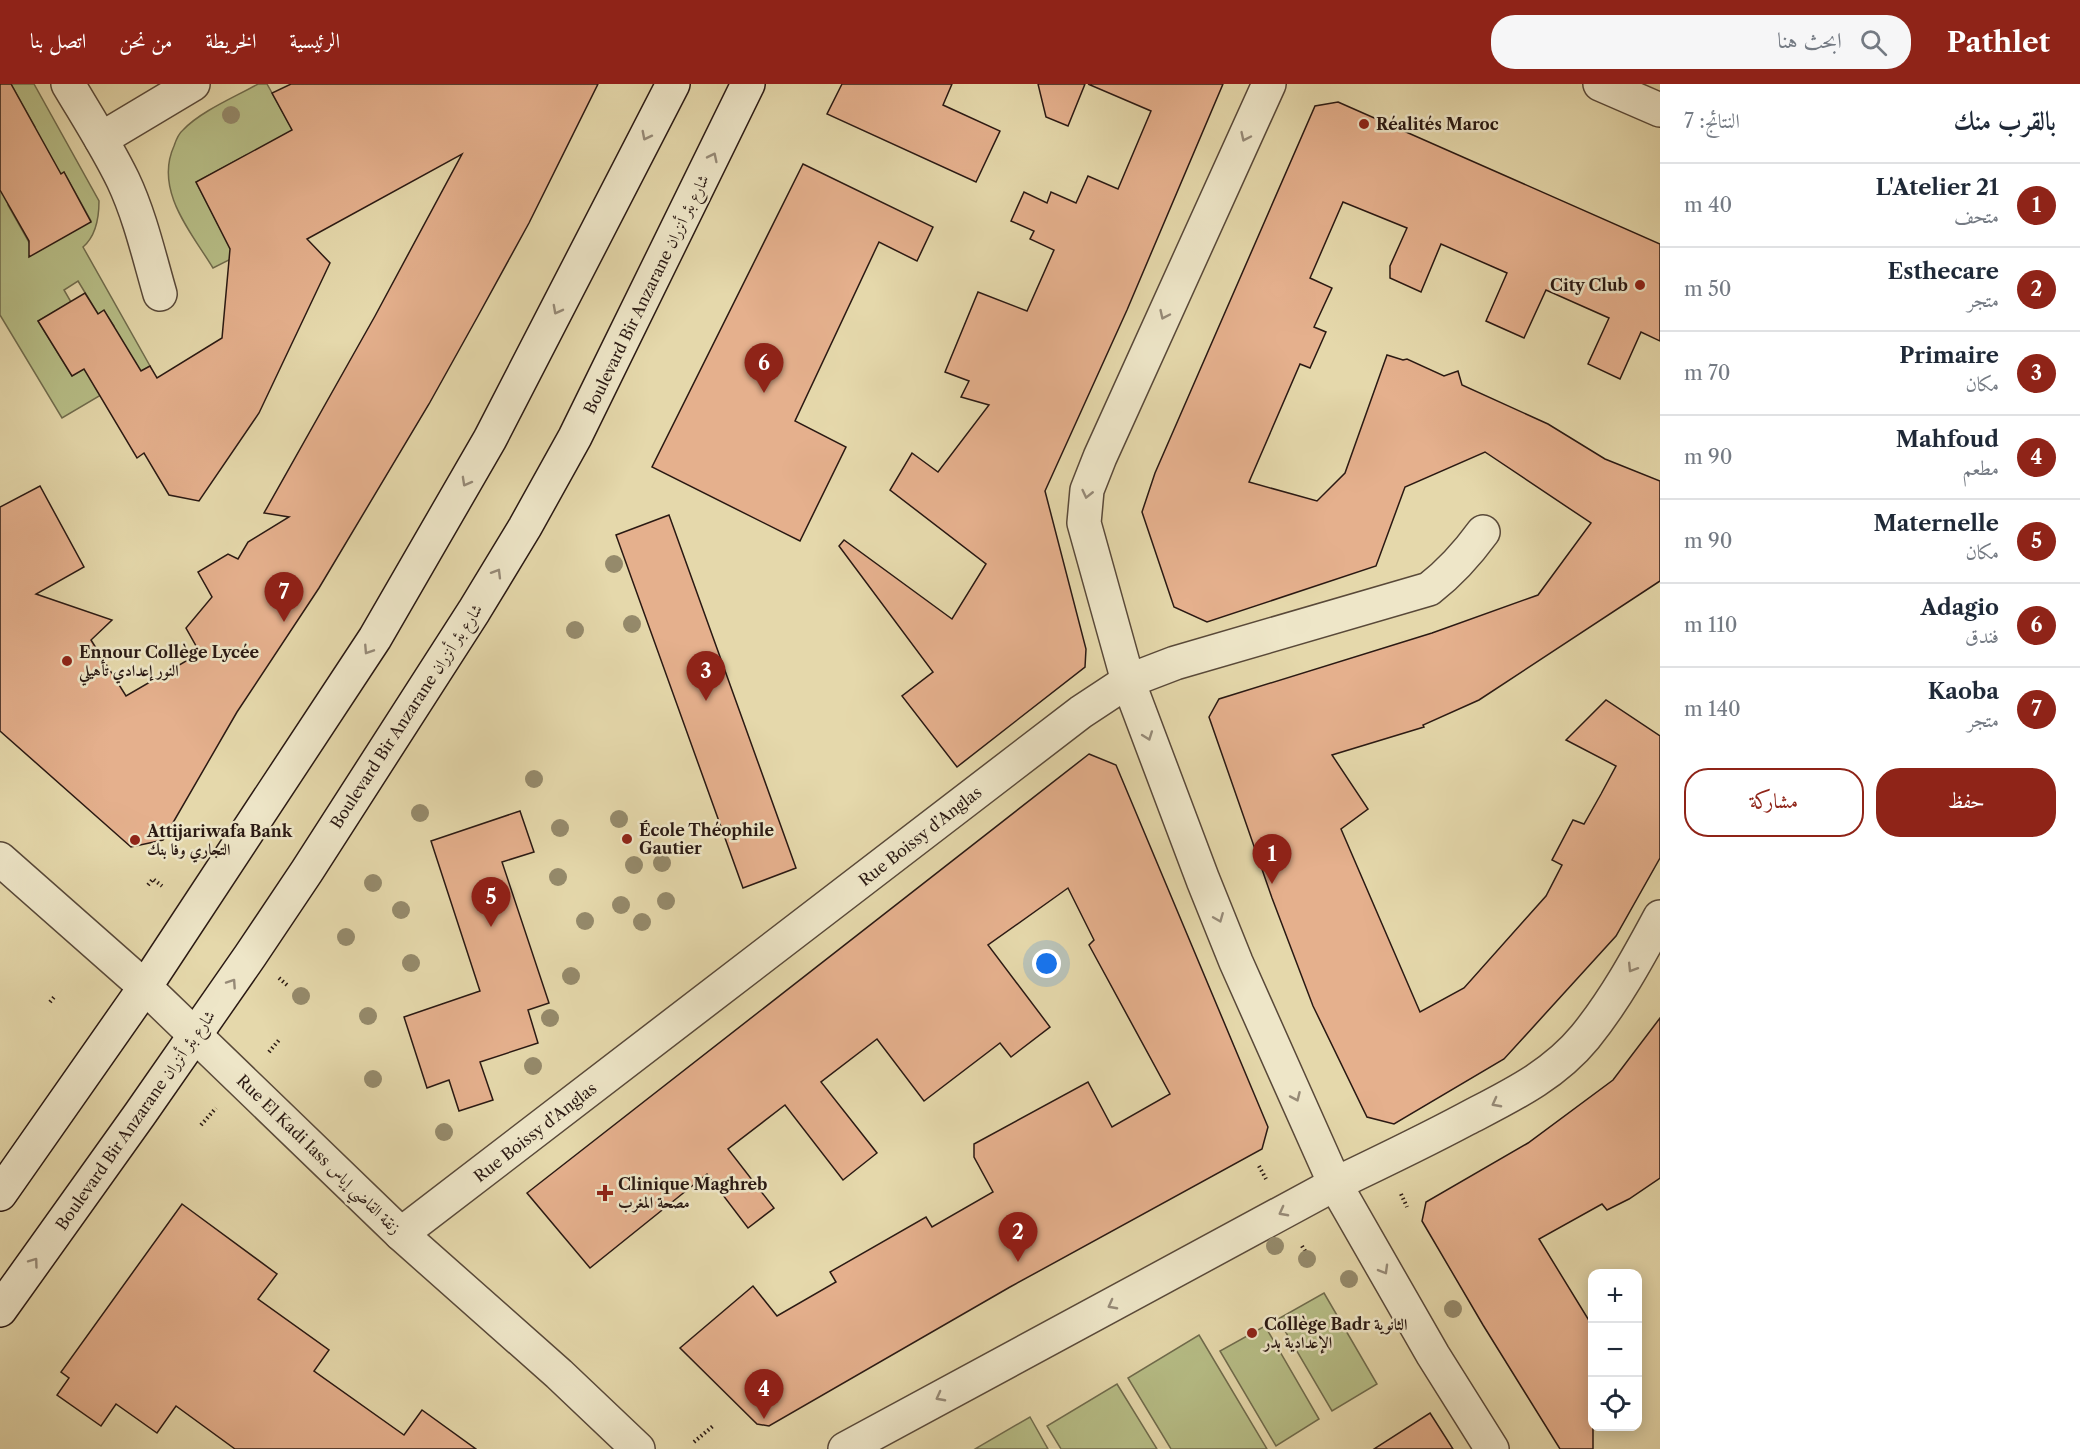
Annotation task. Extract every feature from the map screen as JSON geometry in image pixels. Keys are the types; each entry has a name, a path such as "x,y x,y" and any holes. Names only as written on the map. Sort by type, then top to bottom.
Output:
{"street":[{"path":"68,84 123,182 160,294"},
{"path":"101,140 193,84"},
{"path":"0,1194 145,987 375,638 506,408 673,84"},
{"name":"Boulevard Bir Anzarane شارع بئر أنزران","path":"0,1310 196,1036 307,871 474,611 525,527 575,437 748,84"},
{"path":"1269,84 1139,369 1087,490 1084,523 1128,681 1236,962 1335,1184 1433,1355 1491,1449"},
{"path":"1600,84 1660,110"},
{"name":"Rue Boissy d’Anglas","path":"401,1234 1081,712 1128,681 1175,663 1429,589 1463,560 1483,532"},
{"name":"Rue El Kadi Iass زنقة القاضي إياس","path":"0,858 145,987 401,1234 559,1374 638,1449"},
{"path":"845,1449 1335,1184 1525,1089 1558,1064 1585,1037 1634,964 1660,917"}],"path":[{"path":"148,885 153,879 162,886"},
{"path":"50,1002 55,996"},
{"path":"269,1052 279,1040"},
{"path":"201,1125 216,1108"},
{"path":"1259,1166 1268,1181"},
{"path":"1399,1191 1407,1207"},
{"path":"1302,1246 1308,1256"},
{"path":"694,1443 713,1426"}],"green space":[{"path":"11,84 34,84 99,201 96,226 91,238 83,247 150,366 62,418 0,315 0,146 35,127","holes":["64,172 91,221 35,253 8,205","78,281 98,314 104,311 114,326 118,348 72,376 38,321 71,302 64,290"]},
{"path":"258,84 267,84 317,174 229,260 213,268 178,210 169,179 169,162 177,137 190,123","holes":["246,155 220,228 196,182"]},
{"path":"1324,1293 1377,1384 1332,1411 1278,1319"},
{"path":"1265,1326 1319,1419 1276,1446 1220,1351"},
{"path":"1199,1335 1267,1449 1171,1449 1128,1378"},
{"path":"1117,1384 1157,1449 1061,1449 1047,1426"},
{"path":"1030,1417 1048,1449 975,1449"}],"building":[{"path":"0,84 11,84 61,174 64,172 91,222 29,257 29,241 0,190"},
{"path":"291,84 598,84 529,223 478,316 429,404 319,588 237,712 163,840 131,847 0,731 0,507 40,486 84,567 36,594 112,620 91,640 126,696 200,653 186,628 212,597 198,572 228,554 238,559 248,542 289,517 264,513 375,316 462,154 307,239 330,263 259,413 199,501 169,495 144,453 137,458 84,369 72,376 38,321 85,293 98,314 104,310 141,371 150,366 157,378 222,338 230,249 196,182 292,130 272,93"},
{"path":"842,84 952,84 943,105 1000,131 976,182 827,114"},
{"path":"1038,84 1085,84 1068,126 1046,117"},
{"path":"1088,84 1223,84 1127,310 1045,491 1086,649 1085,667 957,767 902,696 933,672 839,546 844,540 952,619 986,564 890,490 912,453 938,472 989,405 961,397 969,381 945,372 978,292 1027,311 1054,250 1030,239 1034,231 1011,221 1024,192 1047,203 1051,192 1076,203 1088,176 1118,189 1151,111"},
{"path":"1338,102 1660,244 1660,341 1641,332 1620,379 1588,364 1609,318 1546,290 1524,338 1486,321 1507,273 1441,244 1421,292 1390,278 1390,266 1407,228 1343,202 1310,278 1332,288 1314,327 1326,332 1310,368 1300,364 1249,482 1317,501 1345,473 1387,355 1407,359 1444,376 1458,371 1462,385 1548,424 1605,459 1660,481 1660,581 1479,700 1423,725 1424,727 1332,755 1368,809 1341,829 1420,1012 1464,988 1546,896 1562,865 1552,860 1573,820 1584,824 1601,794 1616,766 1566,740 1606,700 1660,736 1660,858 1616,936 1504,1059 1394,1124 1367,1117 1313,1006 1272,898 1209,717 1219,699 1432,633 1538,595 1591,523 1485,452 1405,487 1376,566 1207,622 1174,607 1142,512 1155,473 1315,106"},
{"path":"803,164 933,227 917,261 879,242 795,421 846,447 800,541 652,467"},
{"path":"669,515 796,868 743,888 616,535"},
{"path":"1089,754 1116,765 1268,1127 1262,1149 1010,1287 769,1426 757,1424 680,1348 753,1286 777,1316 836,1282 830,1272 926,1217 932,1227 993,1192 974,1157 974,1144 1088,1082 1112,1127 1170,1094 1089,945 1094,940 1068,888 988,945 1050,1027 1011,1057 1000,1043 924,1101 877,1039 821,1082 877,1153 843,1180 785,1105 728,1149 774,1208 748,1228 707,1174 590,1268 527,1193"},
{"path":"520,811 534,852 502,862 549,1003 528,1010 538,1043 480,1062 493,1100 459,1111 449,1080 427,1088 404,1017 480,991 431,841"},
{"path":"1660,1018 1660,1178 1629,1199 1607,1210 1602,1204 1539,1239 1588,1319 1588,1431 1593,1431 1593,1449 1560,1449 1422,1221 1426,1202 1528,1143 1613,1080"},
{"path":"182,1204 277,1274 258,1299 329,1350 314,1371 404,1435 422,1410 476,1449 235,1449 176,1406 157,1433 116,1404 101,1426 57,1395 69,1378 61,1372"},
{"path":"1430,1413 1453,1449 1374,1449"}],"place":[{"name":"Réalités Maroc","path":"1364,124"},
{"name":"City Club","path":"1640,285"},
{"name":"Adagio","path":"764,393"},
{"name":"Kaoba","path":"284,622"},
{"name":"Ennour Collège Lycée النور إعدادي تأهيلي","path":"67,661"},
{"name":"Primaire","path":"706,701"},
{"name":"École Théophile Gautier","path":"627,839"},
{"name":"Attijariwafa Bank التجاري وفا بنك","path":"135,840"},
{"name":"L'Atelier 21","path":"1272,884"},
{"name":"Maternelle","path":"491,927"},
{"name":"Clinique Maghreb مصحة المغرب","path":"605,1193"},
{"name":"Esthecare","path":"1018,1262"},
{"name":"Collège Badr الثانوية الإعدادية بدر","path":"1252,1333"},
{"name":"Mahfoud","path":"764,1419"}]}
